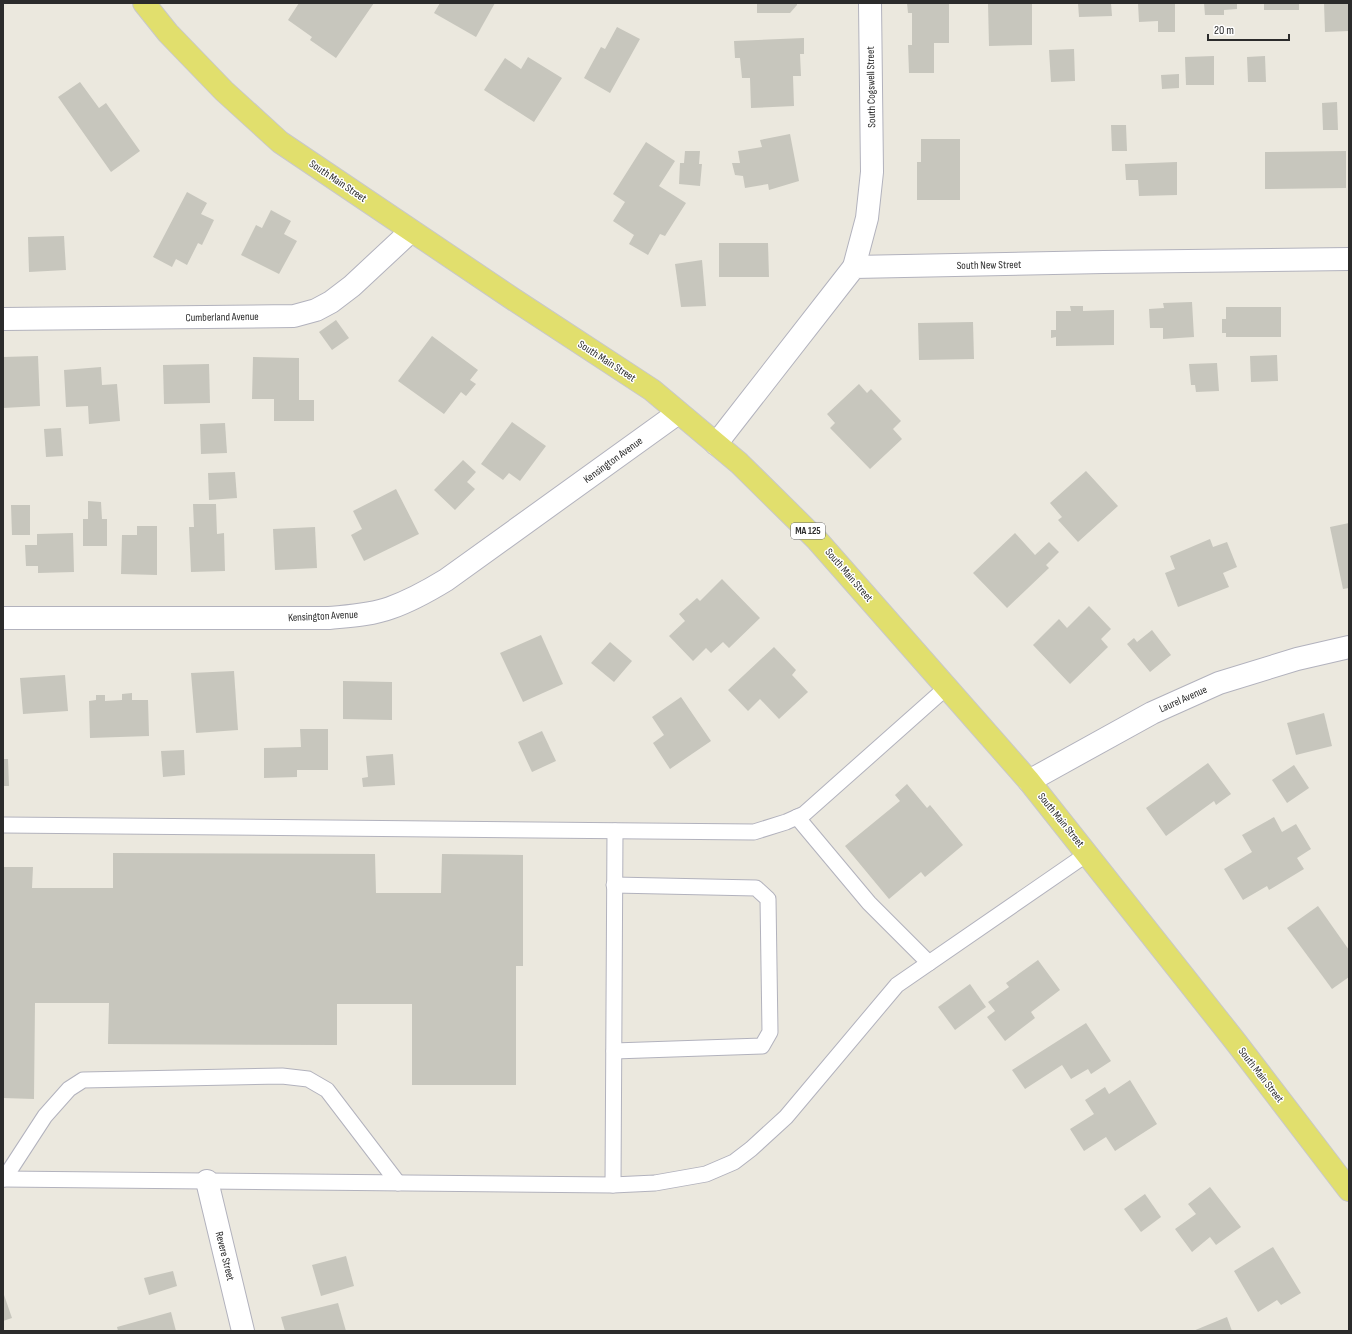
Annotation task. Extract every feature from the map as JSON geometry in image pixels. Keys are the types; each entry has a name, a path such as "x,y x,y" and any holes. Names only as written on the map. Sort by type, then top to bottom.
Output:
{"main road":[{"name":"South Main Street","path":"144,3 168,33 213,79 280,142 411,231 652,390 739,464 818,540 1030,781 1230,1035 1349,1190"}],"street":[{"name":"South Cogswell Street","path":"854,267 866,218 872,172 870,3"},
{"name":"Cumberland Avenue","path":"3,319 294,316 316,310 331,302 352,286 411,231"},
{"name":"South New Street","path":"854,267 1349,259"},
{"path":"716,444 854,267"},
{"name":"Kensington Avenue","path":"3,618 329,618 362,614 390,608 420,596 446,580 678,413"},
{"name":"Laurel Avenue","path":"1030,781 1152,713 1219,684 1297,659 1349,647"},
{"name":"Revere Street","path":"207,1181 243,1331"}],"lane":[{"path":"3,825 754,832 786,822 804,814 946,687"},
{"path":"797,817 869,903 929,963"},
{"path":"613,1185 615,831"},
{"path":"4,1179 613,1185 655,1183 706,1174 734,1162 751,1149 786,1117 897,985 1087,854"},
{"path":"614,885 756,888 768,899 770,1032 762,1046 614,1050"},
{"path":"4,1179 45,1116 69,1089 83,1080 282,1076 308,1079 328,1090 398,1183"}],"building":[{"path":"299,3 374,3 336,58 310,40 312,37 288,20"},
{"path":"440,3 495,3 476,37 434,13"},
{"path":"757,3 797,3 797,5 790,13 757,13"},
{"path":"907,3 949,3 949,43 934,43 934,73 909,73 908,45 912,45 912,13 908,13"},
{"path":"988,3 1032,3 1032,45 989,46"},
{"path":"1078,3 1111,3 1112,16 1079,17"},
{"path":"1138,3 1175,3 1175,32 1158,32 1158,21 1139,22"},
{"path":"1204,3 1237,3 1237,9 1224,10 1224,15 1205,15"},
{"path":"1264,3 1299,3 1299,10 1264,10"},
{"path":"1324,3 1349,3 1349,31 1325,32"},
{"path":"617,27 640,39 610,93 584,78 601,47 605,49"},
{"path":"804,38 804,54 800,54 801,76 793,76 794,106 751,108 750,78 742,78 740,58 735,58 734,41"},
{"path":"1074,49 1075,81 1051,82 1049,50"},
{"path":"1214,56 1214,85 1186,85 1185,57"},
{"path":"1265,56 1266,82 1248,82 1247,57"},
{"path":"528,57 562,78 534,122 484,90 505,58 521,69"},
{"path":"1179,74 1179,88 1162,89 1161,75"},
{"path":"80,82 99,108 106,103 140,151 111,172 58,97"},
{"path":"1337,102 1338,130 1323,130 1322,103"},
{"path":"1111,125 1126,125 1127,151 1112,151"},
{"path":"790,134 799,181 769,190 768,184 745,188 743,176 735,175 732,163 740,163 738,151 762,147 760,140"},
{"path":"921,139 960,139 960,200 917,200 917,162 921,162"},
{"path":"646,142 675,161 659,186 686,203 665,236 660,234 648,255 629,244 634,235 613,221 625,202 613,194"},
{"path":"685,151 700,151 699,164 702,164 700,186 679,184 680,163 684,163"},
{"path":"1346,151 1346,188 1265,189 1265,152"},
{"path":"1177,162 1177,195 1139,196 1138,180 1126,180 1125,164"},
{"path":"187,192 207,203 201,214 214,220 202,245 198,243 187,265 176,259 172,267 153,257"},
{"path":"271,210 291,221 284,234 297,241 279,274 241,255 256,225 262,228"},
{"path":"64,236 66,270 29,272 28,237"},
{"path":"719,243 768,243 769,277 719,277"},
{"path":"702,260 706,306 681,307 675,264"},
{"path":"1192,302 1194,337 1163,339 1163,328 1150,328 1149,309 1164,308 1163,303"},
{"path":"1070,306 1083,306 1083,311 1114,310 1114,345 1056,346 1056,337 1051,338 1051,330 1056,330 1056,311 1071,311"},
{"path":"1226,307 1281,307 1281,337 1226,337 1226,333 1222,333 1222,319 1226,319"},
{"path":"336,320 349,338 332,350 319,332"},
{"path":"973,322 974,359 919,360 918,323"},
{"path":"432,336 478,370 470,380 476,384 466,396 461,392 444,414 398,381"},
{"path":"1277,355 1278,381 1251,382 1250,356"},
{"path":"38,356 40,406 3,408 3,357"},
{"path":"253,357 299,358 299,400 314,400 314,421 274,421 274,399 252,399"},
{"path":"1217,363 1219,391 1196,392 1195,385 1191,385 1189,364"},
{"path":"209,364 210,403 164,404 163,365"},
{"path":"101,367 102,385 117,384 120,421 89,424 88,406 66,407 64,370"},
{"path":"859,384 867,393 871,389 901,421 893,429 902,439 870,469 830,428 835,423 827,414"},
{"path":"512,422 546,446 520,481 509,473 503,480 481,464"},
{"path":"225,423 227,453 201,454 200,424"},
{"path":"61,428 63,456 46,457 44,429"},
{"path":"463,460 476,472 467,482 475,489 455,510 434,490"},
{"path":"1086,471 1118,506 1078,542 1058,520 1062,517 1050,503"},
{"path":"235,472 237,498 209,500 208,473"},
{"path":"396,489 419,534 364,561 351,535 362,529 353,511"},
{"path":"88,501 101,502 102,519 107,519 107,546 83,546 83,519 88,519"},
{"path":"193,504 216,504 217,534 224,533 225,571 191,572 189,527 194,527"},
{"path":"11,505 30,505 30,535 12,535"},
{"path":"1349,523 1349,588 1343,589 1330,527"},
{"path":"137,526 157,526 157,575 121,574 122,535 137,535"},
{"path":"315,527 317,568 275,570 273,529"},
{"path":"73,533 74,572 38,573 38,566 26,566 25,545 37,545 37,534"},
{"path":"1015,533 1035,555 1049,542 1059,552 1046,565 1049,568 1007,608 973,573"},
{"path":"1210,539 1213,547 1227,542 1237,567 1223,573 1229,587 1178,607 1165,573 1175,569 1170,556"},
{"path":"722,579 760,618 729,648 723,642 711,653 706,648 693,661 669,636 685,621 679,614 697,598 700,601"},
{"path":"1089,606 1111,629 1101,639 1108,647 1070,684 1033,645 1059,619 1067,628"},
{"path":"1152,630 1171,655 1150,672 1127,644 1134,638 1137,642"},
{"path":"541,635 563,684 523,702 500,653"},
{"path":"610,642 632,661 614,682 591,663"},
{"path":"774,647 796,670 792,675 808,692 779,719 760,699 748,711 728,690"},
{"path":"234,671 238,730 196,733 191,673"},
{"path":"65,675 68,711 23,714 20,678"},
{"path":"343,681 392,682 392,720 343,719"},
{"path":"132,693 132,700 148,700 149,736 90,738 89,701 96,700 96,695 105,695 105,701 122,700 122,694"},
{"path":"681,697 711,741 670,769 653,743 664,735 652,717"},
{"path":"1324,713 1332,746 1296,755 1287,723"},
{"path":"300,729 328,729 328,770 297,770 297,777 264,778 264,748 301,747"},
{"path":"542,731 556,761 532,772 518,742"},
{"path":"184,750 185,775 163,777 161,751"},
{"path":"393,754 395,785 363,787 362,778 368,777 366,756"},
{"path":"3,759 8,759 9,786 3,786"},
{"path":"1208,763 1231,794 1216,805 1214,801 1166,836 1146,808"},
{"path":"1294,765 1309,788 1287,803 1272,780"},
{"path":"907,784 927,808 930,805 963,845 925,877 921,872 889,899 845,846 900,801 895,795"},
{"path":"1274,817 1282,832 1296,824 1311,849 1297,858 1304,869 1269,890 1267,886 1243,900 1224,869 1252,852 1242,835"},
{"path":"113,853 375,854 376,893 441,893 442,854 523,855 523,966 516,966 516,1085 412,1085 412,1004 337,1004 337,1045 108,1044 109,1003 35,1003 34,1099 3,1098 3,867 33,867 32,888 113,888"},
{"path":"1318,906 1349,950 1349,977 1332,989 1287,928"},
{"path":"1038,960 1060,990 1031,1012 1035,1018 1005,1041 987,1017 995,1011 988,1002 1009,987 1006,983"},
{"path":"970,984 986,1007 955,1030 938,1007"},
{"path":"1086,1023 1111,1061 1091,1074 1088,1069 1071,1079 1062,1065 1025,1089 1012,1070"},
{"path":"1130,1080 1157,1124 1115,1151 1106,1137 1084,1151 1070,1129 1094,1114 1085,1100 1105,1087 1109,1094"},
{"path":"1210,1187 1241,1227 1216,1245 1210,1237 1192,1252 1175,1229 1196,1214 1188,1204"},
{"path":"1145,1194 1161,1217 1141,1232 1124,1209"},
{"path":"1273,1247 1301,1293 1281,1305 1277,1300 1258,1312 1234,1271"},
{"path":"346,1256 354,1286 321,1296 312,1265"},
{"path":"173,1271 177,1286 149,1295 144,1278"},
{"path":"3,1292 12,1318 3,1321"},
{"path":"338,1303 346,1331 285,1331 281,1317"},
{"path":"171,1312 176,1331 118,1331 117,1327"},
{"path":"1227,1317 1232,1331 1193,1331"}]}
